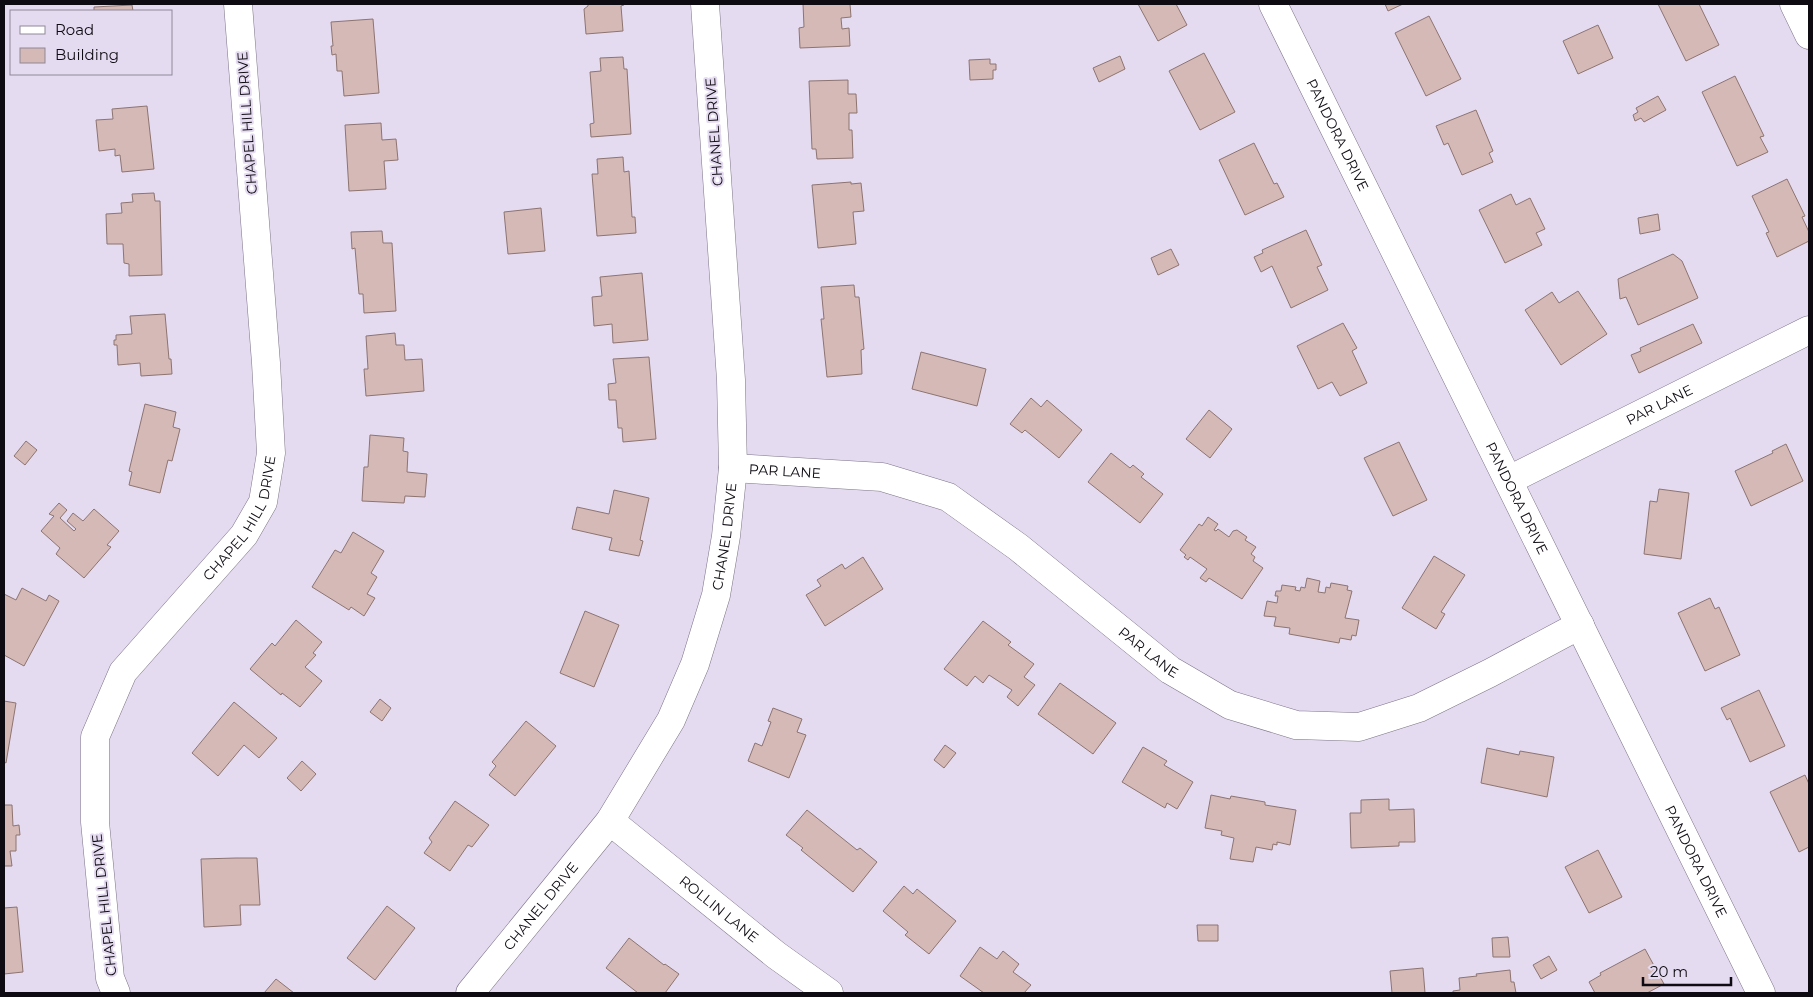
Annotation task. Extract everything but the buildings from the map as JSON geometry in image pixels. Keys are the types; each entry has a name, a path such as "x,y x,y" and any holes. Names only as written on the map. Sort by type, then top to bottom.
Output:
{"street":[{"name":"CHAPEL HILL DRIVE","path":"116,993 110,978 95,822 94,737 123,672 244,535 263,502 271,453 266,363 238,4"},
{"name":"CHANEL DRIVE","path":"470,993 610,821 671,720 695,664 716,596 726,536 733,468 731,380 705,4"},
{"name":"PANDORA DRIVE","path":"1273,4 1761,993"},
{"path":"1794,4 1809,35"},
{"name":"PAR LANE","path":"1509,480 1809,330"},
{"name":"PAR LANE","path":"733,468 882,476 948,497 1018,547 1170,670 1230,705 1296,726 1359,727 1419,708 1580,625"},
{"name":"ROLLIN LANE","path":"610,821 776,955 829,993"}]}
